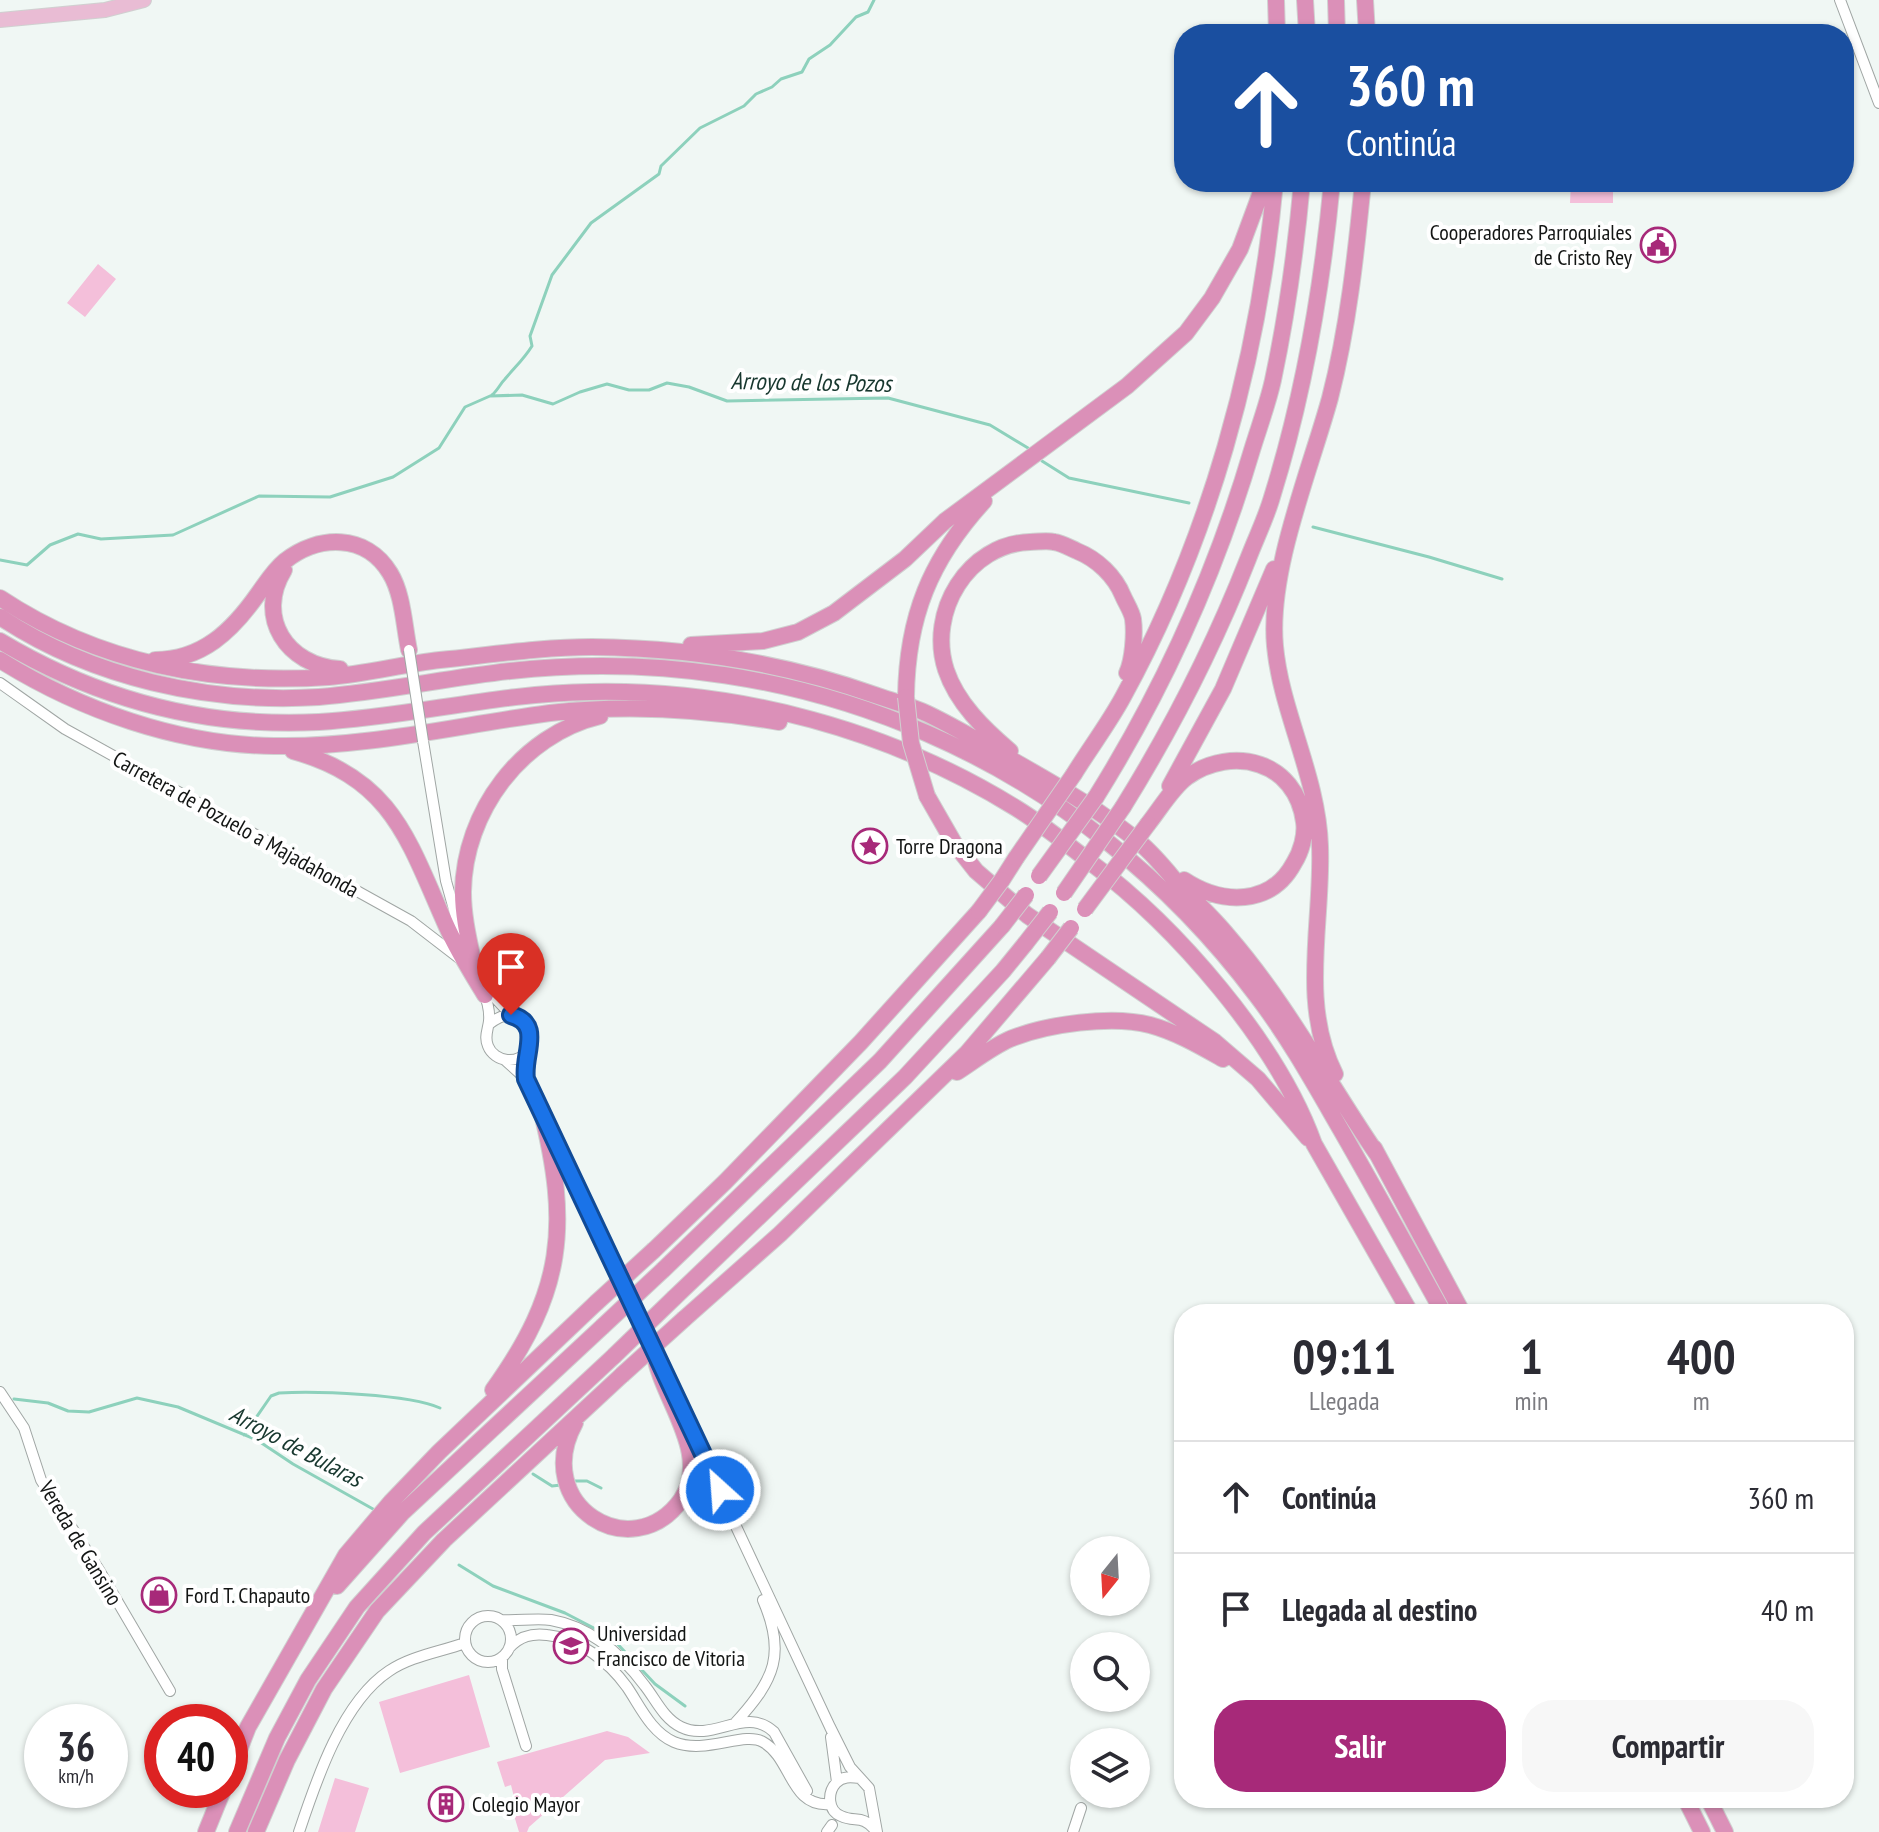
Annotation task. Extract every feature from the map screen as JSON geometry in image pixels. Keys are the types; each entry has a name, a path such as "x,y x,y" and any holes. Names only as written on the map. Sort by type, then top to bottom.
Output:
{"highway":[{"path":"1276,0 1277,24"},
{"path":"1305,0 1306,24"},
{"path":"1336,0 1337,24"},
{"path":"1365,0 1366,24"},
{"path":"140,679 228,686 330,677 421,662 588,647 763,641 798,632 834,613 865,591 945,521 1127,386 1186,333 1212,298 1240,249 1260,192"},
{"path":"248,1727 346,1555 391,1502 475,1417 725,1182 861,1042 979,911 1074,774 1122,699 1167,607 1215,486 1268,255 1274,192"},
{"path":"313,1615 402,1513 663,1270 880,1061 1002,926 1096,797 1130,743 1192,619 1239,494 1273,382 1294,262 1301,192"},
{"path":"237,1832 277,1738 308,1680 357,1607 424,1533 905,1077 1025,944 1123,807 1156,753 1221,628 1272,499 1303,383 1325,257 1331,192"},
{"path":"1362,192 1355,263 1330,395 1296,512 1278,589 1275,645 1318,816 1320,883 1314,966 1321,1030 1332,1069 1458,1304"},
{"path":"1006,476 957,530 928,583 912,629 906,697 911,743 927,796 954,843 976,871 1027,915 1215,1042 1258,1079 1314,1144 1405,1304"},
{"path":"1148,824 1223,689 1296,512"},
{"path":"122,656 175,660 200,651 218,640 241,618 282,563 301,550 339,541 359,545 379,559 391,573 409,650"},
{"path":"1042,777 988,732 965,706 946,670 941,634 949,599 964,574 988,553 1017,542 1053,541 1091,557 1118,584 1133,618 1131,665 1102,729"},
{"path":"301,550 280,576 273,595 277,629 287,646 315,665 370,670"},
{"path":"0,598 82,643 179,671 238,678 330,677"},
{"path":"0,617 50,645 140,679 202,692 274,698 357,693 550,667 668,668 753,680 833,697 923,731 1033,789 1111,844 1160,887 1229,959 1260,999 1311,1078 1438,1304"},
{"path":"0,641 33,660 103,691 198,716 276,723 319,722 509,696 652,693 704,698 782,712 884,743 944,769 1017,809 1102,871 1152,914 1200,965 1242,1018 1305,1117 1314,1144"},
{"path":"588,647 743,660 833,680 925,713 1042,777 1141,844 1229,936 1298,1027 1377,1154"},
{"path":"0,660 62,693 134,721 222,741 272,746 309,755 360,782 379,798 412,845 445,923 473,968 485,995"},
{"path":"272,746 346,743 553,713 639,708 701,711 781,722 944,769"},
{"path":"473,968 464,913 464,870 481,814 496,788 516,764 551,736 590,718 639,708"},
{"path":"256,1832 287,1760 324,1689 377,1611 444,1540 780,1234 967,1053 1048,958 1185,778 1218,761 1241,759 1269,768 1287,783 1299,803 1305,824 1300,853 1287,877 1270,890 1250,898 1228,898 1199,890 1165,867"},
{"path":"926,1092 1009,1040 1053,1027 1106,1021 1149,1024 1191,1041 1258,1079"},
{"path":"475,1417 528,1338 546,1296 556,1253 558,1208 552,1153 541,1109"},
{"path":"581,1413 566,1443 563,1465 570,1494 585,1513 604,1524 628,1528 651,1525 670,1513 684,1495 689,1482 690,1460 685,1435 657,1370 654,1350"},
{"path":"206,1832 216,1808"},
{"path":"1690,1808 1702,1832"},
{"path":"1713,1808 1725,1832"}],"main road":[{"path":"0,20 105,10 144,0"}],"street":[{"path":"1840,0 1849,24"},
{"path":"1854,37 1879,103"},
{"name":"Carretera de Pozuelo a Majadahonda","path":"409,650 456,923 473,968 496,1001 511,1015"},
{"name":"Carretera de Pozuelo a Majadahonda","path":"0,683 65,729 411,921 473,968"},
{"path":"485,995 489,1024 487,1046 526,1079 541,1109 830,1727 850,1767 869,1788 877,1832"},
{"path":"489,1024 502,1015 523,1020 531,1032 526,1052 526,1079"},
{"path":"505,1060 513,1060 526,1052"},
{"name":"Vereda de Gansino","path":"0,1392 24,1428 41,1480 99,1570 170,1691"},
{"path":"736,1722 766,1681 775,1657 774,1625 762,1600 755,1567"},
{"path":"502,1620 512,1638 502,1669 523,1747 497,1672 489,1662 476,1659 465,1643 468,1627 475,1619 486,1615 502,1620 550,1620 591,1636 615,1652 636,1674 670,1720 681,1727 709,1732 736,1722 759,1723 774,1732 807,1791"},
{"path":"489,1662 506,1653 522,1637 530,1635 554,1636 575,1643 612,1670 646,1717 666,1738 689,1746 709,1747 744,1738 757,1739 776,1753 801,1794 850,1818 869,1823 877,1832"},
{"path":"299,1832 324,1763 354,1708 370,1687 408,1661 465,1643"},
{"path":"830,1727 837,1782"},
{"path":"829,1829 831,1791 845,1777 860,1778"},
{"path":"829,1829 865,1812 871,1803"},
{"path":"1073,1832 1081,1808"}],"shaded area":[{"path":"1571,192 1613,192 1613,203 1570,203"},
{"path":"98,264 116,279 85,317 67,303"},
{"path":"469,1675 490,1747 400,1773 379,1702"},
{"path":"607,1731 628,1737 650,1753 605,1760 527,1832 519,1832 510,1802 515,1801 511,1785 505,1787 497,1762"},
{"path":"335,1778 369,1788 355,1832 318,1832"}],"waterway":[{"path":"492,395 532,346 530,336 552,275 591,223 659,174 661,166 700,128 744,106 756,94 781,79 802,72 809,59 830,45 856,17 868,12 874,0"},
{"name":"Arroyo de los Pozos","path":"0,560 27,565 50,545 78,534 101,539 173,535 259,496 330,497 393,477 439,448 465,407 490,396 522,395 553,404 607,384 629,390 649,390 667,383 689,387 727,401 888,398 990,425 1028,448"},
{"path":"1042,461 1069,478 1189,503"},
{"path":"1313,527 1502,579"},
{"path":"244,1435 271,1396 279,1393 338,1393 407,1399 440,1408"},
{"name":"Arroyo de Bularas","path":"14,1399 48,1403 68,1411 89,1412 137,1398 178,1407 257,1440 373,1509"},
{"path":"533,1474 552,1486 561,1485"},
{"path":"575,1481 587,1481 601,1488"},
{"name":"Arroyo de Bularas","path":"459,1565 493,1586 565,1613 611,1637 655,1684 685,1706"}],"place":[{"name":"Cooperadores Parroquiales de Cristo Rey","path":"1658,245"},
{"name":"Torre Dragona","path":"870,846"},
{"name":"Ford T. Chapauto","path":"159,1595"},
{"name":"Universidad Francisco de Vitoria","path":"571,1646"},
{"name":"Colegio Mayor","path":"446,1804"}],"route":[{"path":"511,1015 523,1020 531,1032 530,1046 526,1052 526,1079 720,1490"}]}
